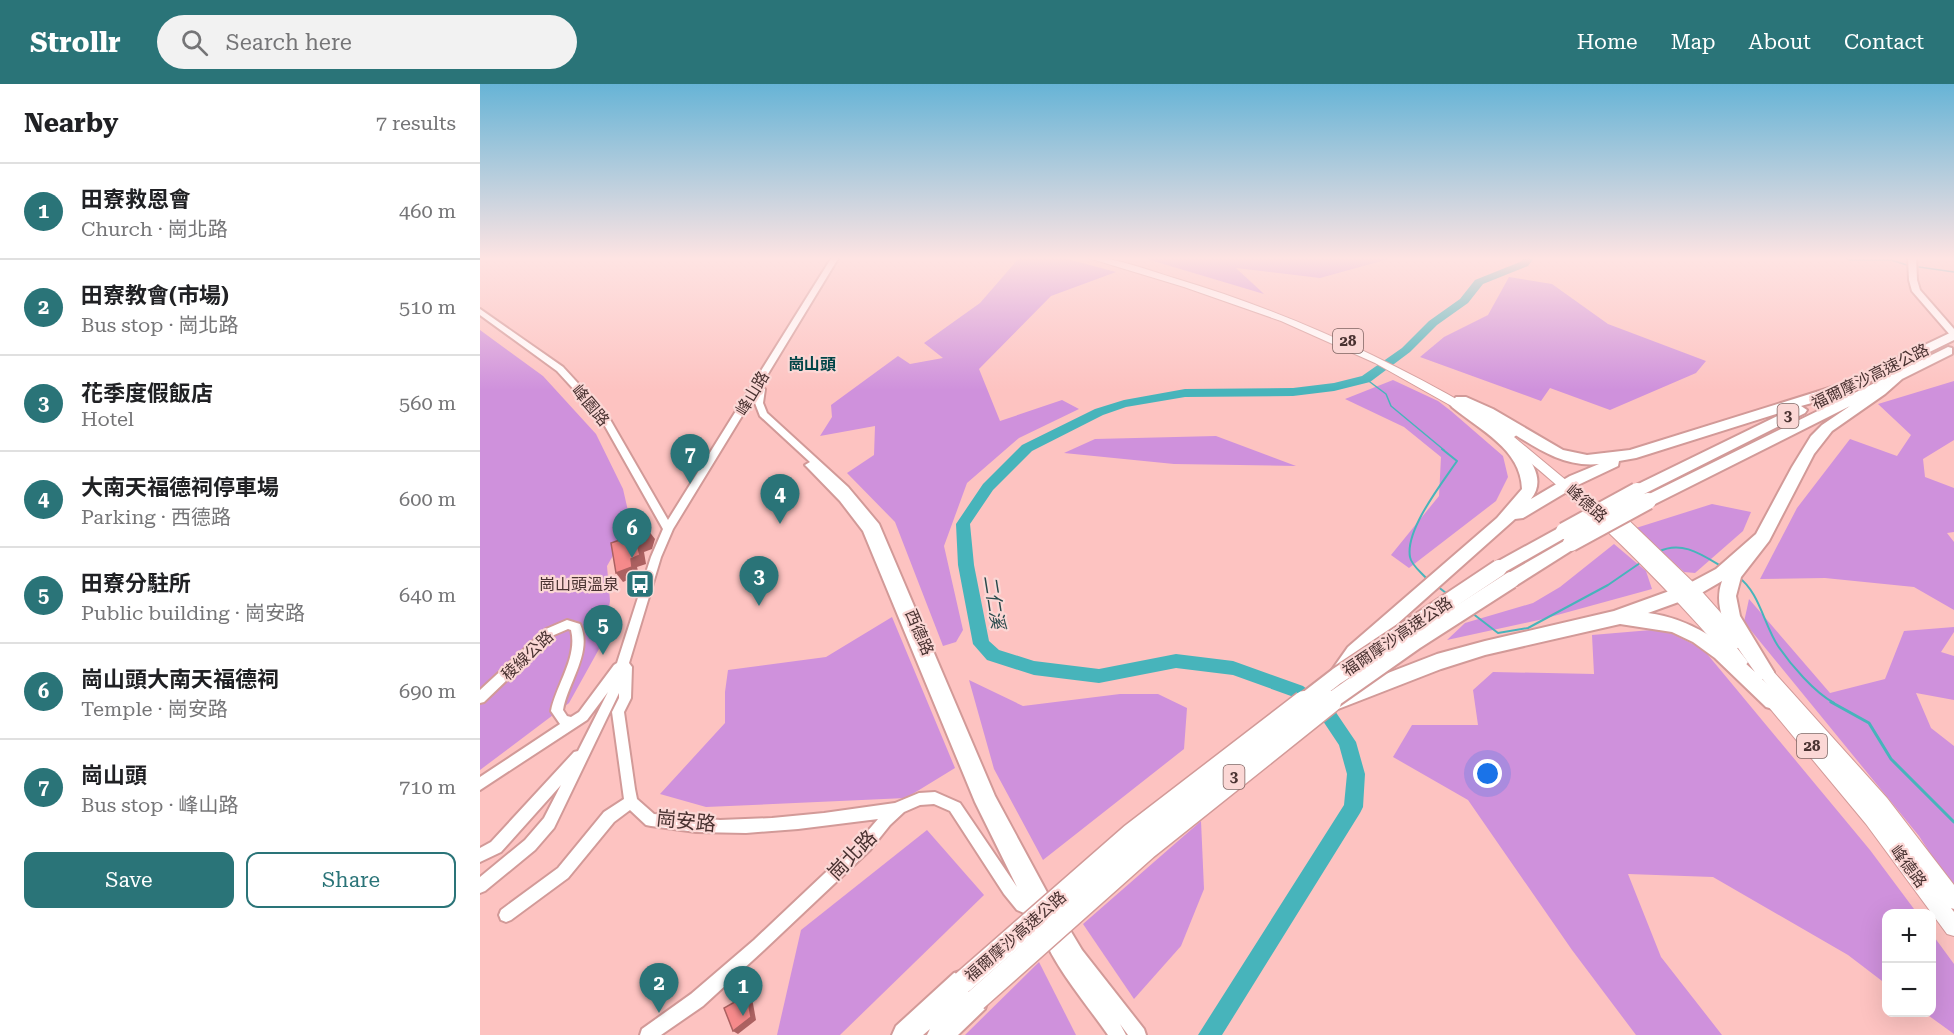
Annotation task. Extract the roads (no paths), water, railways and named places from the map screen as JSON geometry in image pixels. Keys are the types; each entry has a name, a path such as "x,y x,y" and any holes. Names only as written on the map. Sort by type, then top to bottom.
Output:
{"highway":[{"name":"福爾摩沙高速公路","path":"1643,496 1897,376 1946,348 1954,334"},
{"name":"福爾摩沙高速公路","path":"940,1035 970,991 1131,835 1336,676 1567,537 1643,496 1849,386 1946,348"},
{"path":"1765,672 1729,615 1731,578 1763,537 1812,446 1828,428 1887,388 1897,376"},
{"path":"1503,522 1571,483 1631,455 1849,386"},
{"path":"1456,400 1488,412 1559,454 1587,460 1631,455"},
{"path":"1336,676 1354,652 1379,628 1503,522 1530,490 1529,471 1504,441 1456,400"},
{"path":"1324,706 1437,662 1485,648 1616,618 1693,589 1722,573 1763,537"},
{"name":"福爾摩沙高速公路","path":"905,1035 1020,959 1171,829 1324,706 1404,650 1505,574"},
{"path":"1616,618 1649,620 1685,629 1715,649 1773,701"}],"main road":[{"name":"峰德路","path":"1240,301 1335,341 1456,400 1571,483 1623,529 1665,571 1693,589 1881,804 1954,900"},
{"name":"峰德路","path":"1693,589 1773,701 1872,818 1954,927"}],"street":[{"name":"峰山路","path":"668,529 809,301"},
{"name":"峰山路","path":"751,396 760,389 815,301"},
{"path":"1925,301 1954,334"},
{"name":"峰園路","path":"480,311 560,369 605,418 668,529"},
{"name":"西德路","path":"760,389 759,403 763,414 845,489 871,529 966,750 982,802 1071,958"},
{"name":"西德路","path":"751,396 757,416 871,529"},
{"path":"480,886 530,845 549,823 615,689 656,557 668,529"},
{"name":"稜線公路","path":"480,698 550,632 567,624 576,627 580,637 577,654 562,686 557,711 563,720 573,723"},
{"path":"480,784 583,716 600,695 627,652"},
{"path":"506,915 563,873 609,817 631,802 620,739 618,712 625,698 627,652"},
{"path":"480,855 496,847 588,747"},
{"name":"崗北路","path":"648,1035 697,1000 759,945 865,845 885,820 899,808 918,799 934,798 946,801 955,807 1022,905 1040,907"},
{"name":"崗安路","path":"631,802 651,820 672,820 695,825 751,824 847,817 899,808"},
{"path":"1071,958 1118,1035"},
{"path":"1071,958 1137,1035"}],"waterway":[{"name":"二仁溪","path":"1209,1035 1353,807 1356,774 1347,742 1329,716 1297,691 1233,668 1176,661 1099,676 1034,668 993,655 981,644 966,565 963,524 988,487 1027,448 1099,412 1124,404 1185,393 1293,392 1334,387 1366,379 1406,350 1433,323 1463,301"},
{"path":"1366,379 1386,394 1391,406 1444,450"},
{"path":"1427,579 1414,566 1410,557 1410,546 1426,507 1457,461 1442,449"},
{"path":"1658,552 1675,547 1683,548 1698,553 1721,566"},
{"path":"1472,613 1498,633 1528,628 1608,585 1640,563"},
{"path":"1738,577 1751,591 1773,638 1783,653 1811,685 1834,703"},
{"path":"1437,586 1446,593"},
{"path":"1831,702 1869,723 1891,759 1954,822"}],"place":[{"name":"崗山頭","path":"690,484"},
{"name":"大南天福德祠停車場","path":"780,524"},
{"name":"崗山頭大南天福德祠","path":"632,558"},
{"name":"崗山頭溫泉","path":"640,584"},
{"name":"花季度假飯店","path":"759,606"},
{"name":"田寮分駐所","path":"603,655"},
{"name":"田寮教會(市場)","path":"659,1013"},
{"name":"田寮救恩會","path":"743,1016"}],"district":[{"name":"崗山頭","path":"812,364"}]}
